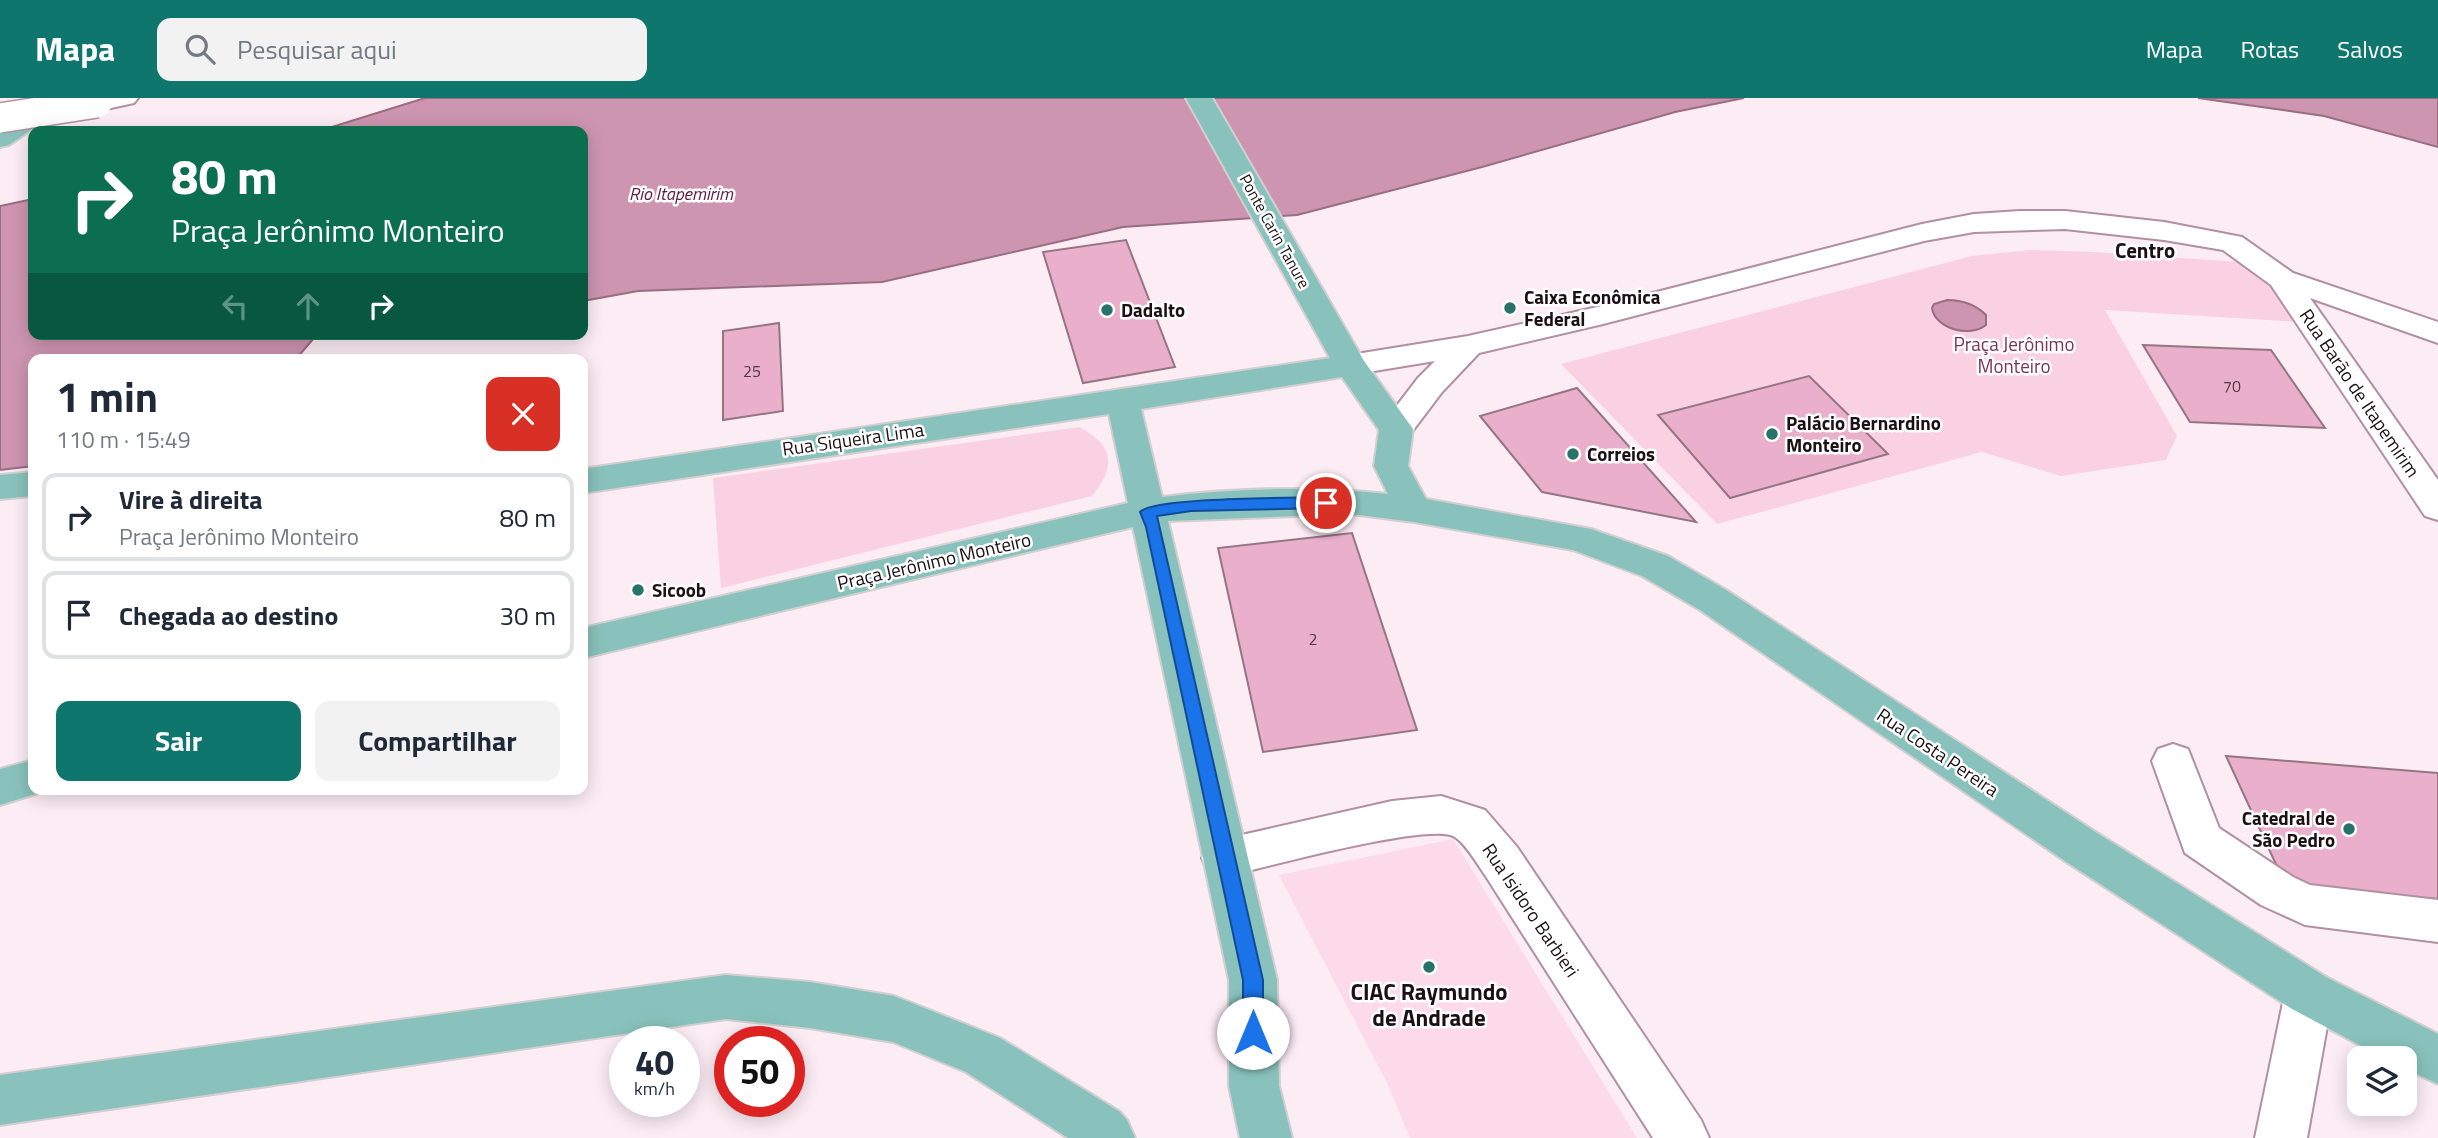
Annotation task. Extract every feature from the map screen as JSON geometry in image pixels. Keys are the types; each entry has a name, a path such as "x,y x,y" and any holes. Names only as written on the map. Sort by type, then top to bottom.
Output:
{"main road":[{"path":"0,139 61,98"},
{"name":"Ponte Carin Tanure","path":"1199,98 1350,365"},
{"path":"1266,1138 1254,1086 1253,980 1123,401 1350,365 1396,429 1391,466 1414,509"},
{"name":"Rua Siqueira Lima","path":"588,480 1123,401"},
{"path":"0,487 28,484"},
{"name":"Praça Jerônimo Monteiro","path":"588,642 1148,512 1191,506 1351,502 1414,509"},
{"name":"Rua Costa Pereira","path":"1414,509 1578,538 1655,566 1713,600 2081,847 2309,993 2438,1060"},
{"path":"0,787 28,779"},
{"path":"0,1100 726,997 810,1005 894,1019 983,1055 1102,1130 1109,1138"}],"street":[{"path":"0,118 125,98"},
{"path":"1350,365 1468,346 1922,233 1974,223 2020,220 2065,220 2164,231 2232,243 2282,279 2364,305 2438,333"},
{"name":"Rua Barão de Itapemirim","path":"2282,279 2438,507"},
{"path":"1396,429 1430,385 1468,346"},
{"path":"2173,761 2201,840 2277,891 2305,905 2438,920"},
{"name":"Rua Isidoro Barbieri","path":"1224,858 1392,820 1441,814 1470,822 1501,861 1683,1138"},
{"path":"2281,1138 2309,993"}],"shaded area":[{"name":"CIAC Raymundo de Andrade","path":"1453,839 1637,1138 1410,1138 1388,1085 1279,875"}],"green space":[{"name":"Praça Jerônimo Monteiro","path":"2030,250 2254,263 2299,322 2105,310 2177,436 2166,460 2061,476 1982,452 1717,524 1561,364 1972,256"},
{"path":"1079,427 1100,442 1108,458 1105,476 1092,496 721,588 713,478"}],"water":[{"name":"Rio Itapemirim","path":"425,98 1744,98 1675,112 1482,167 1297,215 1123,227 882,282 638,291 588,300 588,126 335,126"},
{"path":"2198,98 2438,98 2438,147 2324,116"},
{"path":"28,200 28,340 312,340 300,354 28,354 28,467 0,470 0,206"},
{"path":"1947,300 1973,305 1986,315 1986,325 1971,331 1946,326 1939,321 1932,308 1934,304"}],"building":[{"name":"Dadalto","path":"1126,240 1175,367 1083,383 1043,252"},
{"path":"779,323 783,411 723,420 723,331"},
{"path":"2143,345 2271,350 2325,428 2190,422"},
{"name":"Palácio Bernardino Monteiro","path":"1809,376 1888,454 1730,498 1658,415"},
{"name":"Correios","path":"1577,388 1696,522 1542,492 1480,416"},
{"path":"1352,533 1417,730 1263,752 1218,548"},
{"name":"Catedral de São Pedro","path":"2226,756 2438,773 2438,899 2286,886"}],"place":[{"name":"Caixa Econômica Federal","path":"1510,308"},
{"name":"Dadalto","path":"1107,310"},
{"name":"Palácio Bernardino Monteiro","path":"1772,434"},
{"name":"Correios","path":"1573,454"},
{"name":"Sicoob","path":"638,590"},
{"name":"Catedral de São Pedro","path":"2349,829"},
{"name":"CIAC Raymundo de Andrade","path":"1429,967"}],"district":[{"name":"Centro","path":"2145,251"}],"route":[{"path":"1253,1033 1253,980 1148,512 1191,506 1326,503"}]}
